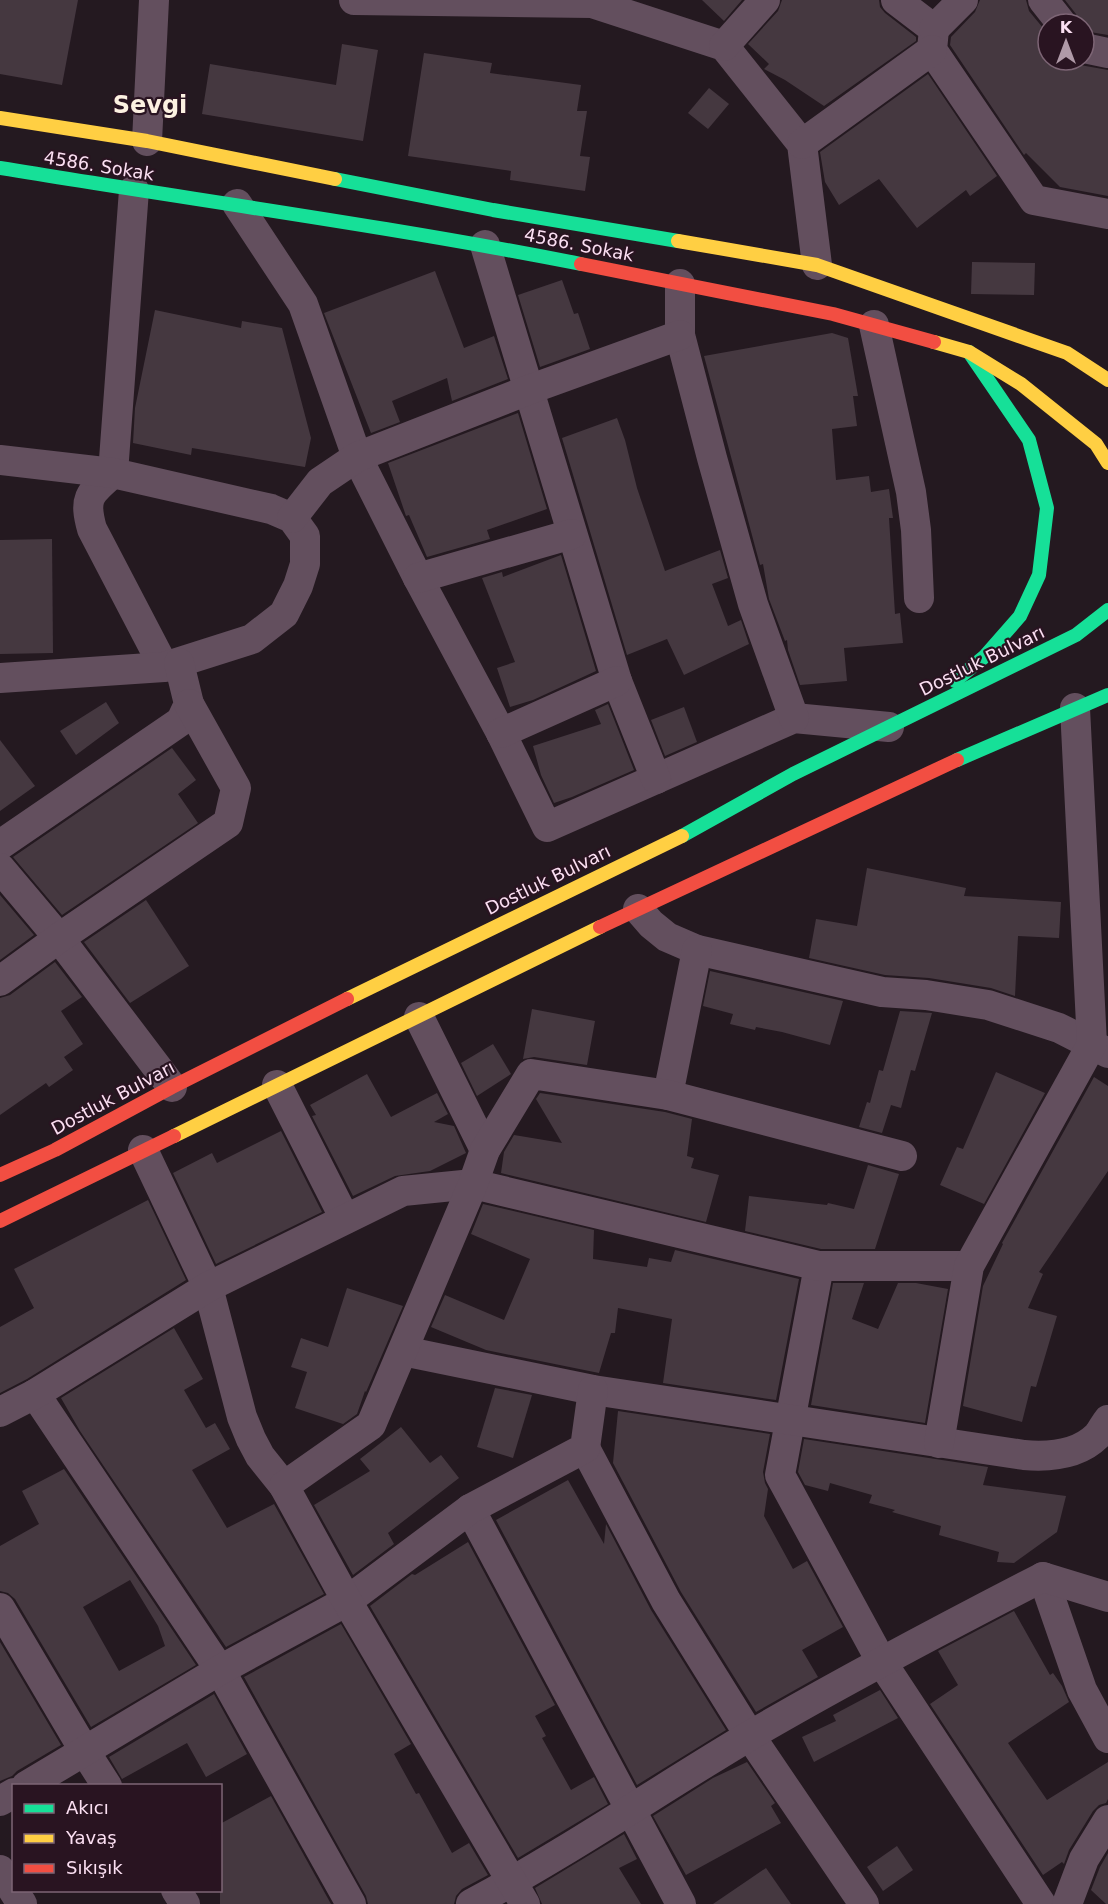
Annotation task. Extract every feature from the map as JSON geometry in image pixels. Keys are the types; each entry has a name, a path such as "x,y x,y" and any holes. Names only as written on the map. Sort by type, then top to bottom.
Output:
{"main road":[{"name":"4586. Sokak","path":"0,118 147,141 493,210 817,265 1067,353 1108,380"},
{"name":"4586. Sokak","path":"0,168 485,245 833,314 969,352 1021,384 1040,399 1096,444 1108,463"},
{"path":"921,710 984,657 1020,616 1039,575 1047,508 1029,440 969,352"},
{"name":"Dostluk Bulvarı","path":"0,1175 55,1150 172,1087 401,972 676,839 793,774 1077,635 1108,610"},
{"path":"0,1221 638,909 994,742 1108,695"}],"street":[{"path":"147,141 154,0"},
{"path":"354,0 593,1 724,46 802,144 817,265"},
{"path":"724,46 765,0"},
{"path":"896,0 933,39 1034,200 1108,214"},
{"path":"802,144 933,39 963,0"},
{"path":"1043,0 1052,12"},
{"path":"0,981 228,823 236,788 189,704 171,665 92,529 87,510 92,492 113,473 134,190"},
{"path":"237,204 303,304 357,457 418,578 501,733 547,828 794,718 889,727"},
{"path":"485,245 617,681 656,779"},
{"path":"680,284 680,335 712,458 753,604 794,718"},
{"path":"874,325 911,492 916,530 919,598"},
{"path":"292,518 320,482 357,457 528,390 680,335"},
{"path":"0,460 113,473 271,509 292,518 305,536 305,564 298,586 284,614 252,639 171,665 0,678"},
{"path":"418,578 572,534"},
{"path":"501,733 617,681"},
{"path":"0,845 181,721 189,704"},
{"path":"939,1443 969,1266 1100,1049 1075,708"},
{"path":"0,868 59,938 172,1087"},
{"path":"638,909 667,937 697,950 882,992 957,999 988,1005 1050,1025 1100,1049"},
{"path":"668,1095 697,950"},
{"path":"419,1017 485,1150"},
{"path":"284,1486 371,1425 473,1184 485,1150 531,1074 668,1095 902,1156"},
{"path":"277,1086 345,1219"},
{"path":"143,1150 208,1287 242,1417 260,1456 284,1486 347,1601 519,1893"},
{"path":"0,1413 35,1394 208,1287 403,1191 473,1184 819,1266 969,1266"},
{"path":"819,1266 780,1475 881,1660 1041,1904"},
{"path":"403,1351 593,1390 791,1418 1024,1455 1058,1455 1079,1447 1096,1437 1108,1420"},
{"path":"593,1390 585,1448 666,1601 750,1736 864,1904"},
{"path":"35,1394 220,1670 351,1904"},
{"path":"28,1784 220,1670 347,1601 470,1509 585,1448"},
{"path":"470,1509 681,1904"},
{"path":"1043,1577 1082,1690 1108,1738"},
{"path":"471,1904 519,1893 629,1809 750,1736 881,1660 1043,1577 1108,1597"},
{"path":"0,1608 106,1784"},
{"path":"1067,1904 1084,1859 1108,1820"},
{"path":"0,1870 12,1889"}],"building":[{"path":"0,0 78,0 62,85 0,74"},
{"path":"702,0 742,0 724,21"},
{"path":"782,0 879,0 880,7 885,13 916,37 916,41 824,106 764,69 769,64 748,44 778,11"},
{"path":"980,0 1026,0 1029,11 1036,19 1036,72 1096,72 1096,68 1108,70 1108,196 1060,187 1026,153 1024,155 950,45 951,37 975,12"},
{"path":"1065,0 1108,0 1108,35 1096,33 1096,12 1074,12"},
{"path":"342,44 378,50 363,141 202,114 210,64 336,85"},
{"path":"424,53 492,63 490,73 581,85 577,111 587,111 580,156 590,157 585,191 510,180 511,171 408,156"},
{"path":"928,74 997,176 970,196 966,190 917,228 879,179 839,205 825,182 820,152"},
{"path":"709,88 729,104 708,129 688,113"},
{"path":"972,262 1035,263 1034,295 971,294"},
{"path":"435,271 464,348 494,336 508,379 452,401 447,378 392,401 400,422 371,433 324,313"},
{"path":"562,280 574,314 578,313 590,349 540,367 518,295"},
{"path":"155,310 241,328 242,321 282,328 311,438 305,467 192,448 191,455 133,443 135,408"},
{"path":"832,333 848,338 858,396 853,396 857,426 832,429 836,480 869,476 871,492 889,489 893,518 889,518 895,614 900,613 903,643 844,648 847,681 800,685 788,650 787,640 785,641 769,599 763,564 760,565 704,356"},
{"path":"518,413 547,509 487,530 490,539 427,557 409,515 406,516 388,463"},
{"path":"617,418 637,488 665,571 720,550 728,578 712,584 728,626 741,620 749,644 684,675 667,639 627,655 562,438"},
{"path":"52,539 53,653 0,654 0,540"},
{"path":"561,555 596,671 533,700 510,707 497,668 515,662 482,578 502,572 503,577"},
{"path":"106,702 119,723 76,755 60,731"},
{"path":"608,704 634,770 554,803 541,775 533,746 601,724 595,710"},
{"path":"684,707 697,742 665,756 651,720"},
{"path":"0,740 35,786 0,811"},
{"path":"172,748 196,780 178,794 198,823 62,915 13,857"},
{"path":"867,868 966,888 964,896 1061,902 1059,938 1018,936 1015,996 991,988 929,978 885,975 809,958 816,919 857,926"},
{"path":"0,895 34,935 0,960"},
{"path":"146,900 189,966 130,1003 84,942"},
{"path":"55,962 82,997 61,1011 83,1044 64,1057 73,1070 49,1087 46,1083 0,1115 0,998 10,995"},
{"path":"710,971 843,1001 830,1045 782,1032 756,1027 755,1030 730,1024 733,1014 703,1006"},
{"path":"532,1009 595,1021 587,1065 534,1057 523,1059"},
{"path":"900,1011 932,1013 915,1071 911,1070 901,1108 891,1105 882,1133 859,1127 867,1102 870,1103 879,1070 883,1071"},
{"path":"493,1044 511,1074 477,1096 461,1063"},
{"path":"996,1072 1045,1093 984,1204 940,1185 957,1147 963,1149"},
{"path":"367,1074 391,1117 437,1093 448,1114 434,1122 454,1126 466,1153 430,1171 395,1176 353,1196 312,1116 316,1115 310,1105"},
{"path":"1094,1077 1108,1086 1108,1171 1039,1272 1043,1274 1028,1308 1057,1316 1036,1387 1031,1386 1022,1422 963,1406 983,1286 1002,1243"},
{"path":"540,1093 665,1112 692,1119 687,1156 694,1158 691,1168 719,1175 706,1222 501,1173 504,1152 514,1135 562,1143 536,1099"},
{"path":"281,1131 322,1212 216,1264 173,1173 212,1153 217,1163"},
{"path":"868,1165 899,1174 875,1249 821,1249 745,1231 749,1196 827,1205 828,1203 854,1209"},
{"path":"148,1200 186,1280 27,1379 0,1393 0,1327 34,1308 14,1269"},
{"path":"483,1204 594,1230 593,1259 647,1267 649,1258 671,1262 675,1250 799,1279 776,1400 663,1383 672,1319 618,1308 615,1333 611,1333 599,1373 486,1350 431,1327 445,1295 504,1320 530,1259 471,1234"},
{"path":"833,1283 864,1283 852,1319 878,1329 898,1283 916,1283 948,1289 925,1423 811,1405"},
{"path":"347,1288 403,1306 357,1414 343,1424 295,1408 307,1372 291,1367 301,1338 328,1347"},
{"path":"174,1328 203,1379 184,1390 206,1428 215,1423 230,1449 192,1470 227,1528 274,1504 324,1594 226,1647 80,1431 61,1398"},
{"path":"495,1388 532,1395 513,1458 477,1447"},
{"path":"618,1411 770,1434 763,1472 768,1489 764,1516 793,1569 807,1561 843,1627 802,1650 818,1677 756,1712 681,1592 613,1463"},
{"path":"401,1427 430,1463 441,1455 459,1478 388,1533 394,1544 353,1575 314,1505 370,1471 360,1459"},
{"path":"804,1439 988,1467 983,1485 1066,1496 1057,1532 1014,1563 997,1562 999,1552 939,1535 941,1526 869,1503 872,1495 830,1483 828,1491 805,1485 798,1472"},
{"path":"64,1469 196,1665 91,1727 15,1599 8,1593 0,1591 0,1546 39,1524 22,1491","holes":["130,1580 158,1626 165,1646 119,1671 83,1607"]},
{"path":"568,1480 604,1544 606,1524 651,1610 726,1730 637,1785 496,1520"},
{"path":"468,1542 555,1705 535,1716 546,1736 542,1738 571,1790 594,1777 608,1804 518,1858 370,1606 412,1574 415,1575"},
{"path":"1014,1611 1050,1675 1053,1673 1069,1702 1008,1743 1047,1800 1108,1762 1108,1799 1106,1803 1099,1805 1093,1811 1069,1850 1064,1864 1062,1862 1043,1875 930,1704 958,1685 938,1651"},
{"path":"341,1624 411,1744 394,1754 416,1794 419,1793 452,1853 469,1843 488,1875 462,1889 456,1896 454,1904 368,1904 366,1896 244,1677"},
{"path":"0,1642 61,1745 0,1781"},
{"path":"880,1690 898,1718 814,1762 802,1737 836,1721 833,1715"},
{"path":"214,1694 247,1754 206,1777 187,1743 122,1779 109,1757"},
{"path":"747,1762 775,1803 771,1806 781,1823 686,1875 653,1816 713,1778"},
{"path":"271,1796 331,1904 220,1904 222,1823"},
{"path":"624,1834 637,1859 619,1868 641,1904 542,1904 535,1888"},
{"path":"897,1846 913,1870 883,1891 867,1867"},
{"path":"1108,1853 1108,1904 1106,1904 1091,1890"},
{"path":"766,1868 791,1904 713,1904"}],"traffic: fast":[{"path":"0,168 364,225 581,264"},
{"path":"335,179 493,210 678,241"},
{"path":"955,681 984,657 1020,616 1039,575 1047,508 1029,440 969,352"},
{"path":"682,836 793,774 1076,635 1108,610"},
{"path":"957,760 1108,695"}],"traffic: slow":[{"path":"0,118 147,141 335,179"},
{"path":"678,241 817,265 1067,353 1108,380"},
{"path":"934,342 969,352 1021,384 1096,444 1108,463"},
{"path":"347,999 682,836"},
{"path":"174,1136 600,927"}],"traffic: jam":[{"path":"581,264 833,314 934,342"},
{"path":"600,927 957,760"},
{"path":"0,1175 55,1150 172,1087 347,999"},
{"path":"0,1221 174,1136"}],"district":[{"name":"Sevgi","path":"150,105"}]}
